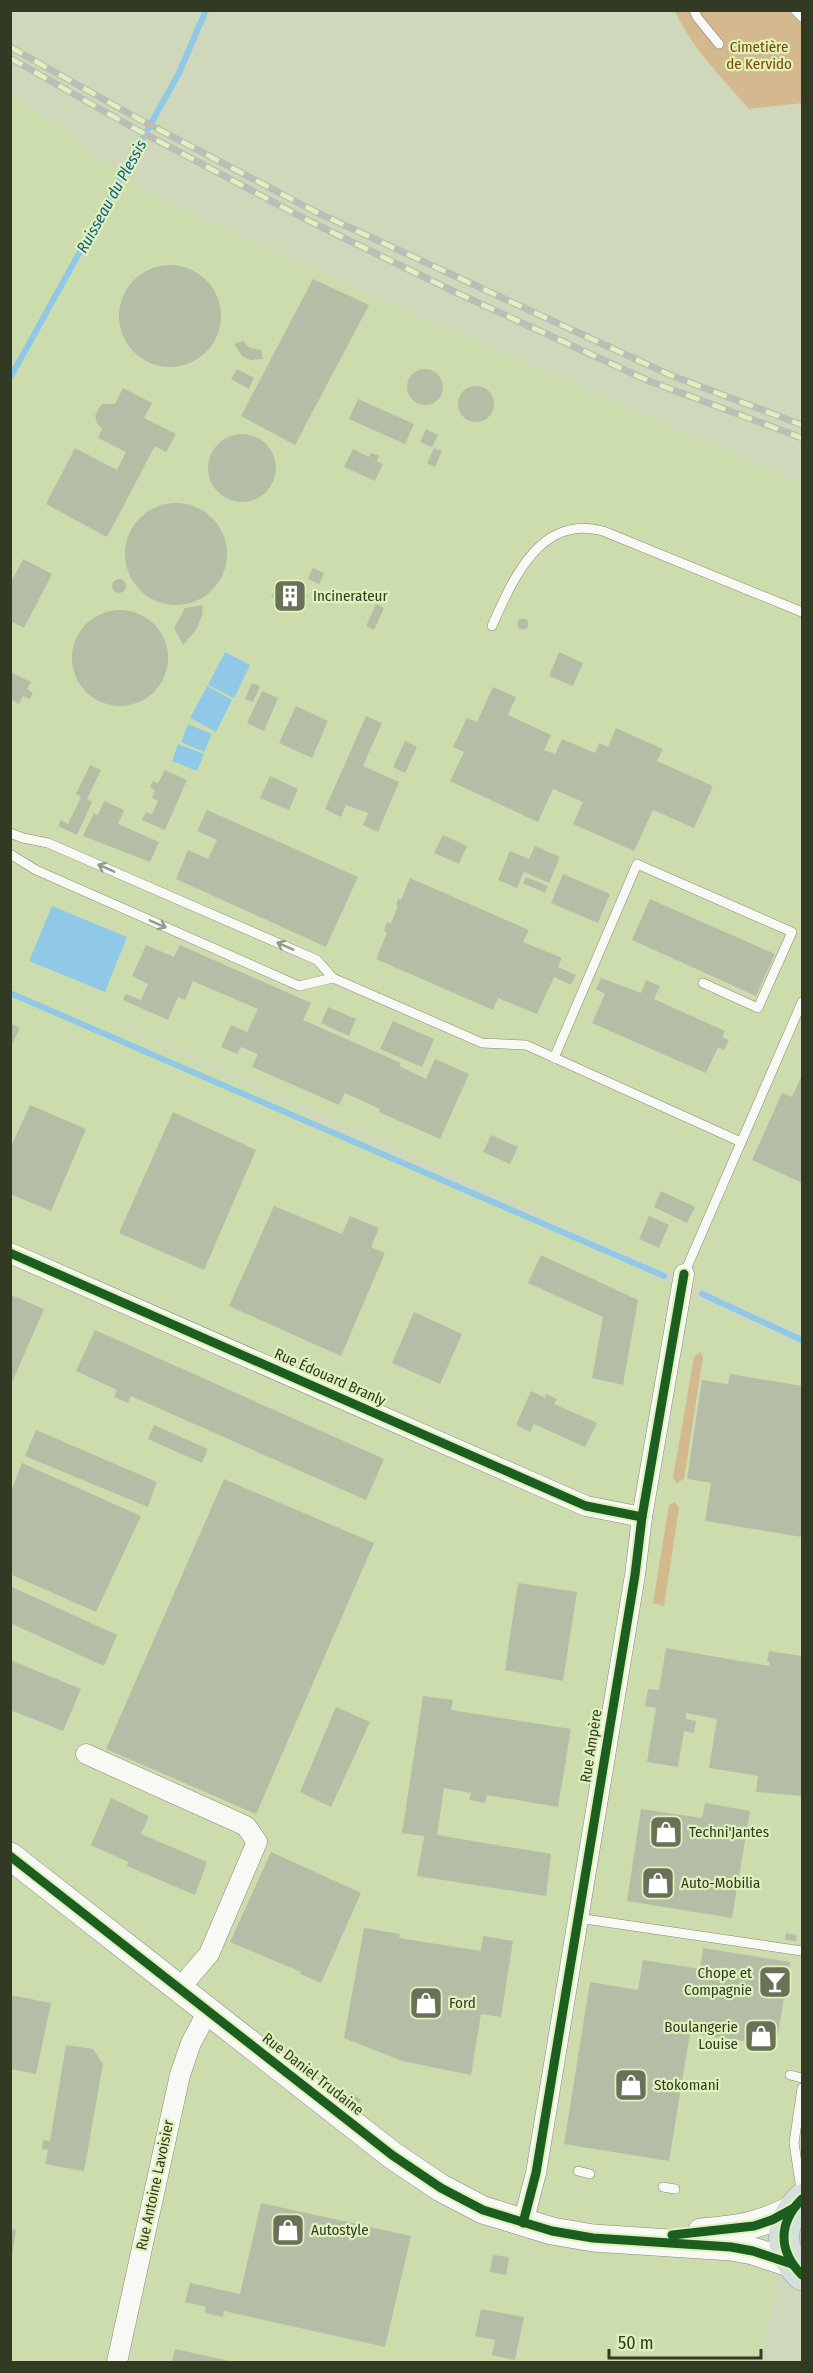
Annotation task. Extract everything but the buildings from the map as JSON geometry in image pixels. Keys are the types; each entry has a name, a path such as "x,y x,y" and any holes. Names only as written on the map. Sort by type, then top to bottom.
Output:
{"main road":[{"name":"Rue Daniel Trudaine","path":"10,1856 417,2173 483,2210 573,2236 731,2247 753,2251 800,2272"},
{"name":"Rue Daniel Trudaine","path":"634,2240 754,2226 772,2220 800,2202"},
{"path":"800,2202 788,2218 784,2236 787,2253 800,2272"}],"street":[{"name":"Rue Édouard Branly","path":"10,1253 586,1506 642,1517"},
{"name":"Rue Ampère","path":"523,2223 536,2173 635,1575 642,1517 684,1274"},
{"path":"86,1754 246,1826 257,1842 208,1954 179,1989"},
{"name":"Rue Antoine Lavoisier","path":"117,2362 180,2075 195,2034 208,2012"}],"lane":[{"path":"694,10 719,44"},
{"path":"795,10 802,16"},
{"path":"492,626 512,581 527,559 541,545 555,536 570,528 586,526 802,612"},
{"path":"10,833 48,843 317,960 333,978 482,1044 526,1045 741,1142"},
{"path":"10,854 36,870 299,986 333,978"},
{"path":"554,1058 637,864 792,932 758,1008 703,983"},
{"path":"684,1274 802,1002"},
{"path":"578,1918 802,1951"},
{"path":"790,2075 802,2078"},
{"path":"800,2202 799,2156 794,2143 802,2088"},
{"path":"578,2171 590,2174"},
{"path":"663,2187 675,2189"}],"shaded area":[{"path":"11,92 152,195 375,297 802,483 802,1333 11,973"},
{"path":"10,975 802,1347 802,2132 790,2219 760,2362 11,2362"}],"green space":[{"name":"Cimetière de Kervido","path":"675,11 802,11 802,103 749,109 699,50"},
{"path":"700,1352 703,1357 684,1479 677,1483 673,1478 694,1357"},
{"path":"675,1502 679,1508 664,1606 653,1603 669,1505"}],"water":[{"path":"225,652 250,665 234,698 208,685"},
{"path":"207,686 232,700 216,732 190,718"},
{"path":"188,724 212,734 204,752 181,742"},
{"path":"178,744 204,754 197,771 172,761"},
{"path":"52,906 127,937 105,992 29,961"}],"waterway":[{"name":"Ruisseau du Plessis","path":"10,378 179,73 206,10"},
{"path":"10,993 664,1276"},
{"path":"702,1294 802,1340"}],"railway":[{"path":"10,47 137,118 316,212 670,375 802,425"},
{"path":"10,58 132,127 311,222 455,292 649,381 802,438"}],"cycle path":[{"path":"10,1253 586,1506 642,1517"},
{"path":"523,2223 536,2173 635,1575 642,1517 684,1274"},
{"path":"10,1856 392,2155 441,2188 483,2210 552,2231 593,2238 731,2247 753,2251 792,2264"},
{"path":"802,2199 788,2218 784,2237 788,2256 802,2275"},
{"path":"672,2235 754,2226 772,2220 794,2208"}],"place":[{"name":"Incinerateur","path":"290,596"},
{"name":"Techni'Jantes","path":"666,1832"},
{"name":"Auto-Mobilia","path":"658,1883"},
{"name":"Chope et Compagnie","path":"775,1982"},
{"name":"Ford","path":"426,2003"},
{"name":"Boulangerie Louise","path":"761,2036"},
{"name":"Stokomani","path":"631,2085"},
{"name":"Autostyle","path":"288,2230"}]}
